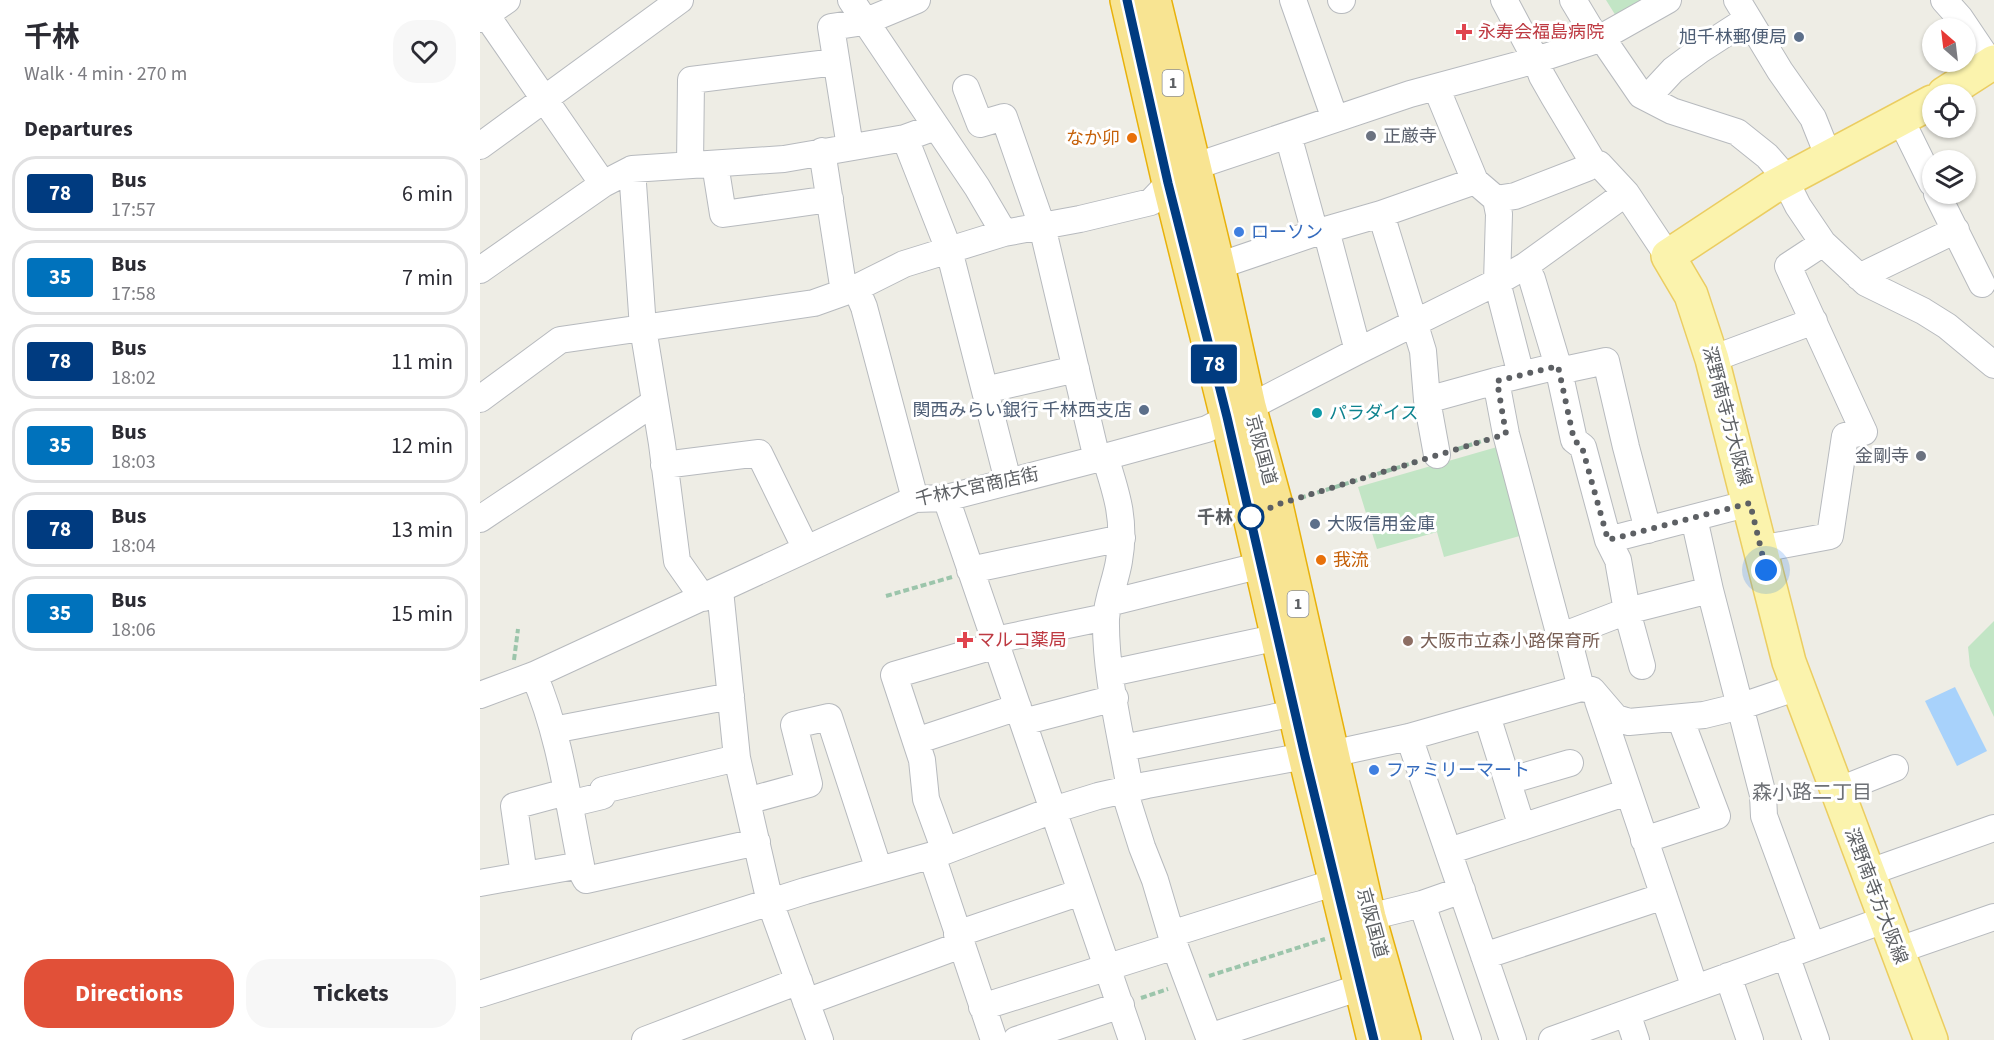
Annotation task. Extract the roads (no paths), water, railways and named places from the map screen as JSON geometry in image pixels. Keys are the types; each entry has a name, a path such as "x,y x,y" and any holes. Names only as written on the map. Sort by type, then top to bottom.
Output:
{"highway":[{"name":"京阪国道","path":"1127,0 1181,175 1238,412 1276,505 1318,755 1336,882 1359,924 1404,1040"},
{"name":"京阪国道","path":"1154,0 1181,175 1218,266 1262,565 1295,713 1318,755 1359,924 1361,987 1374,1040"}],"main road":[{"path":"1960,84 1993,63"},
{"path":"1674,265 1785,180 1922,108"},
{"name":"深野南寺方大阪線","path":"1674,265 1695,305 1712,359 1750,503 1780,631 1798,687 1931,1040"}],"street":[{"path":"507,0 482,13 603,183"},
{"path":"480,146 680,0"},
{"path":"851,0 977,187 1004,233"},
{"path":"849,147 831,27 864,22 917,0"},
{"path":"1293,0 1335,119"},
{"path":"1504,0 1542,76 1596,163 1626,193 1674,265"},
{"path":"1573,0 1641,94 1672,111 1737,132 1767,156 1781,172 1798,206 1823,243 1859,277 1866,283 1923,310 1994,364"},
{"path":"480,399 560,340 814,303 850,290 904,264 1004,233 1080,219 1151,202 1181,175 1335,119 1600,39 1668,0"},
{"path":"1944,0 1993,63"},
{"path":"1647,98 1673,70 1700,50 1743,10 1813,118 1829,158"},
{"path":"830,199 723,214 703,164 691,80 836,62"},
{"path":"1436,87 1475,181 1496,199 1498,214 1497,282 1521,375"},
{"path":"966,88 980,124 1004,117 1042,226 1076,369 1101,458 1120,505 1122,538 1119,562 1107,610 1110,673 1123,748 1127,789 1142,847 1155,880 1173,940 1210,1038 1361,987"},
{"path":"1901,120 1922,163"},
{"path":"480,270 603,183 632,169 784,159 905,138 935,127"},
{"path":"1288,135 1358,351"},
{"path":"905,138 949,250 1008,481"},
{"path":"822,151 850,290 864,307 915,499"},
{"path":"1496,199 1515,196 1596,163"},
{"path":"632,169 643,328 677,561 711,594 731,696 737,758 770,902 820,1040"},
{"path":"1218,266 1320,231 1381,214 1475,181"},
{"name":"千林大宮商店街","path":"480,695 534,675 915,499 945,498 1207,429 1313,367 1358,351 1497,282 1525,266 1626,193"},
{"path":"1943,204 1982,284"},
{"path":"1381,214 1423,351 1427,400 1437,455"},
{"path":"1859,277 1956,230"},
{"path":"1761,549 1830,536 1845,436 1864,432 1788,266 1823,243"},
{"path":"1525,266 1532,279 1559,368 1574,440 1582,447 1608,540 1618,560 1627,611 1642,666"},
{"path":"1712,359 1814,321"},
{"path":"1427,400 1521,375 1606,361 1648,530"},
{"path":"985,390 1076,369"},
{"path":"1497,381 1506,434 1558,629 1567,634 1628,792 1695,988"},
{"path":"480,519 655,402"},
{"path":"664,465 759,453 806,549"},
{"path":"945,498 1132,1040"},
{"path":"1608,540 1750,503"},
{"path":"1694,518 1710,590 1763,795 1764,816 1812,946"},
{"path":"971,571 1122,538"},
{"path":"994,1040 959,940 926,799 922,760 894,675 1262,565"},
{"path":"1567,634 1627,611 1710,590"},
{"path":"1110,673 1279,637"},
{"path":"480,883 581,865 553,730 544,698 534,675"},
{"path":"1588,691 1616,718 1629,722 1704,715 1798,687"},
{"path":"480,994 770,902 939,854 1053,810 1127,789 1409,737 1588,691"},
{"path":"553,730 731,696"},
{"path":"916,741 1020,714 1114,698"},
{"path":"1123,748 1295,713"},
{"path":"1487,716 1522,827"},
{"path":"747,801 809,784 794,725 829,717 879,870"},
{"path":"1644,840 1717,816 1680,718"},
{"path":"1409,737 1513,1040"},
{"path":"524,875 514,806 568,798 602,796 603,790 737,758"},
{"path":"1508,781 1569,763"},
{"path":"1837,791 1895,768"},
{"path":"1449,851 1628,792"},
{"path":"1867,873 1994,828"},
{"path":"578,865 586,880 757,842"},
{"path":"982,1007 1108,969 1173,940 1336,882"},
{"path":"1359,924 1462,890"},
{"path":"645,1040 802,992 959,940 1081,892"},
{"path":"1484,956 1664,896"},
{"path":"1422,904 1467,1040"},
{"path":"1896,951 1994,917"},
{"path":"1552,1040 1884,920"},
{"path":"1786,955 1813,1039"},
{"path":"1728,976 1750,1040"},
{"path":"1016,1040 1120,1005"},
{"path":"1627,1013 1636,1040"}],"water":[{"path":"1955,687 1987,751 1957,766 1925,701"}],"place":[{"name":"永寿会福島病院","path":"1464,32"},
{"name":"旭千林郵便局","path":"1799,37"},
{"name":"正厳寺","path":"1371,136"},
{"name":"なか卯","path":"1132,138"},
{"name":"ローソン","path":"1239,232"},
{"name":"関西みらい銀行 千林西支店","path":"1144,410"},
{"name":"パラダイス","path":"1317,413"},
{"name":"金剛寺","path":"1921,456"},
{"name":"千林","path":"1251,517"},
{"name":"大阪信用金庫","path":"1315,524"},
{"name":"我流","path":"1321,560"},
{"name":"マルコ薬局","path":"965,640"},
{"name":"大阪市立森小路保育所","path":"1408,641"},
{"name":"ファミリーマート","path":"1374,770"}],"district":[{"name":"森小路二丁目","path":"1812,793"}]}
